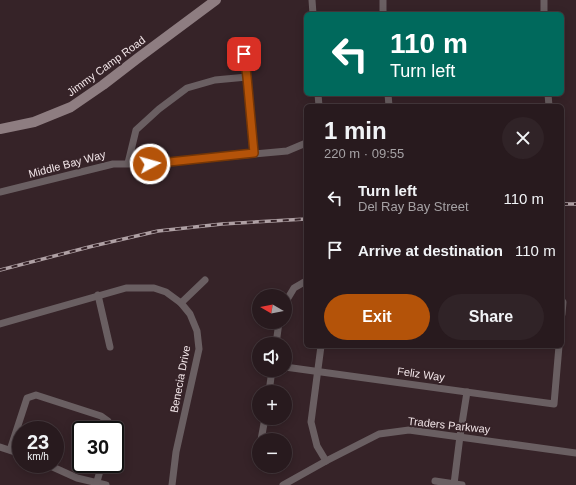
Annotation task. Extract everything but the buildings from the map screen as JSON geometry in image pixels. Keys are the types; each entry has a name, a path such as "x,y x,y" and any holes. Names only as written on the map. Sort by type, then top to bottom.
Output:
{"street":[{"name":"Jimmy Camp Road","path":"0,129 34,122 71,107 103,85 216,0"},
{"path":"312,0 313,12"},
{"path":"383,0 383,12"},
{"path":"544,0 544,12"},
{"path":"242,43 247,77 254,153"},
{"path":"128,163 136,130 159,109 186,88 215,80 247,77"},
{"name":"Middle Bay Way","path":"0,192 113,164 150,164 287,151 304,144"},
{"path":"181,303 205,280"},
{"path":"292,291 294,288 304,282"},
{"name":"Benecia Drive","path":"0,324 126,288 154,288 166,292 181,303 190,314 197,331 199,349 176,452 172,485"},
{"path":"98,296 110,347"},
{"path":"321,348 311,422 317,446 326,461"},
{"name":"Feliz Way","path":"292,368 554,404 559,348"},
{"path":"454,484 467,392"},
{"path":"0,447 10,450 27,398 36,395 101,416 108,421"},
{"name":"Traders Parkway","path":"283,485 379,434 410,430 576,453"},
{"path":"64,472 77,478 106,485"},
{"path":"97,484 100,473"},
{"path":"435,481 462,485"}],"railway":[{"path":"564,204 576,204"},
{"path":"0,270 158,231 222,224 304,219"}],"route":[{"path":"150,164 254,153 244,54"}]}
